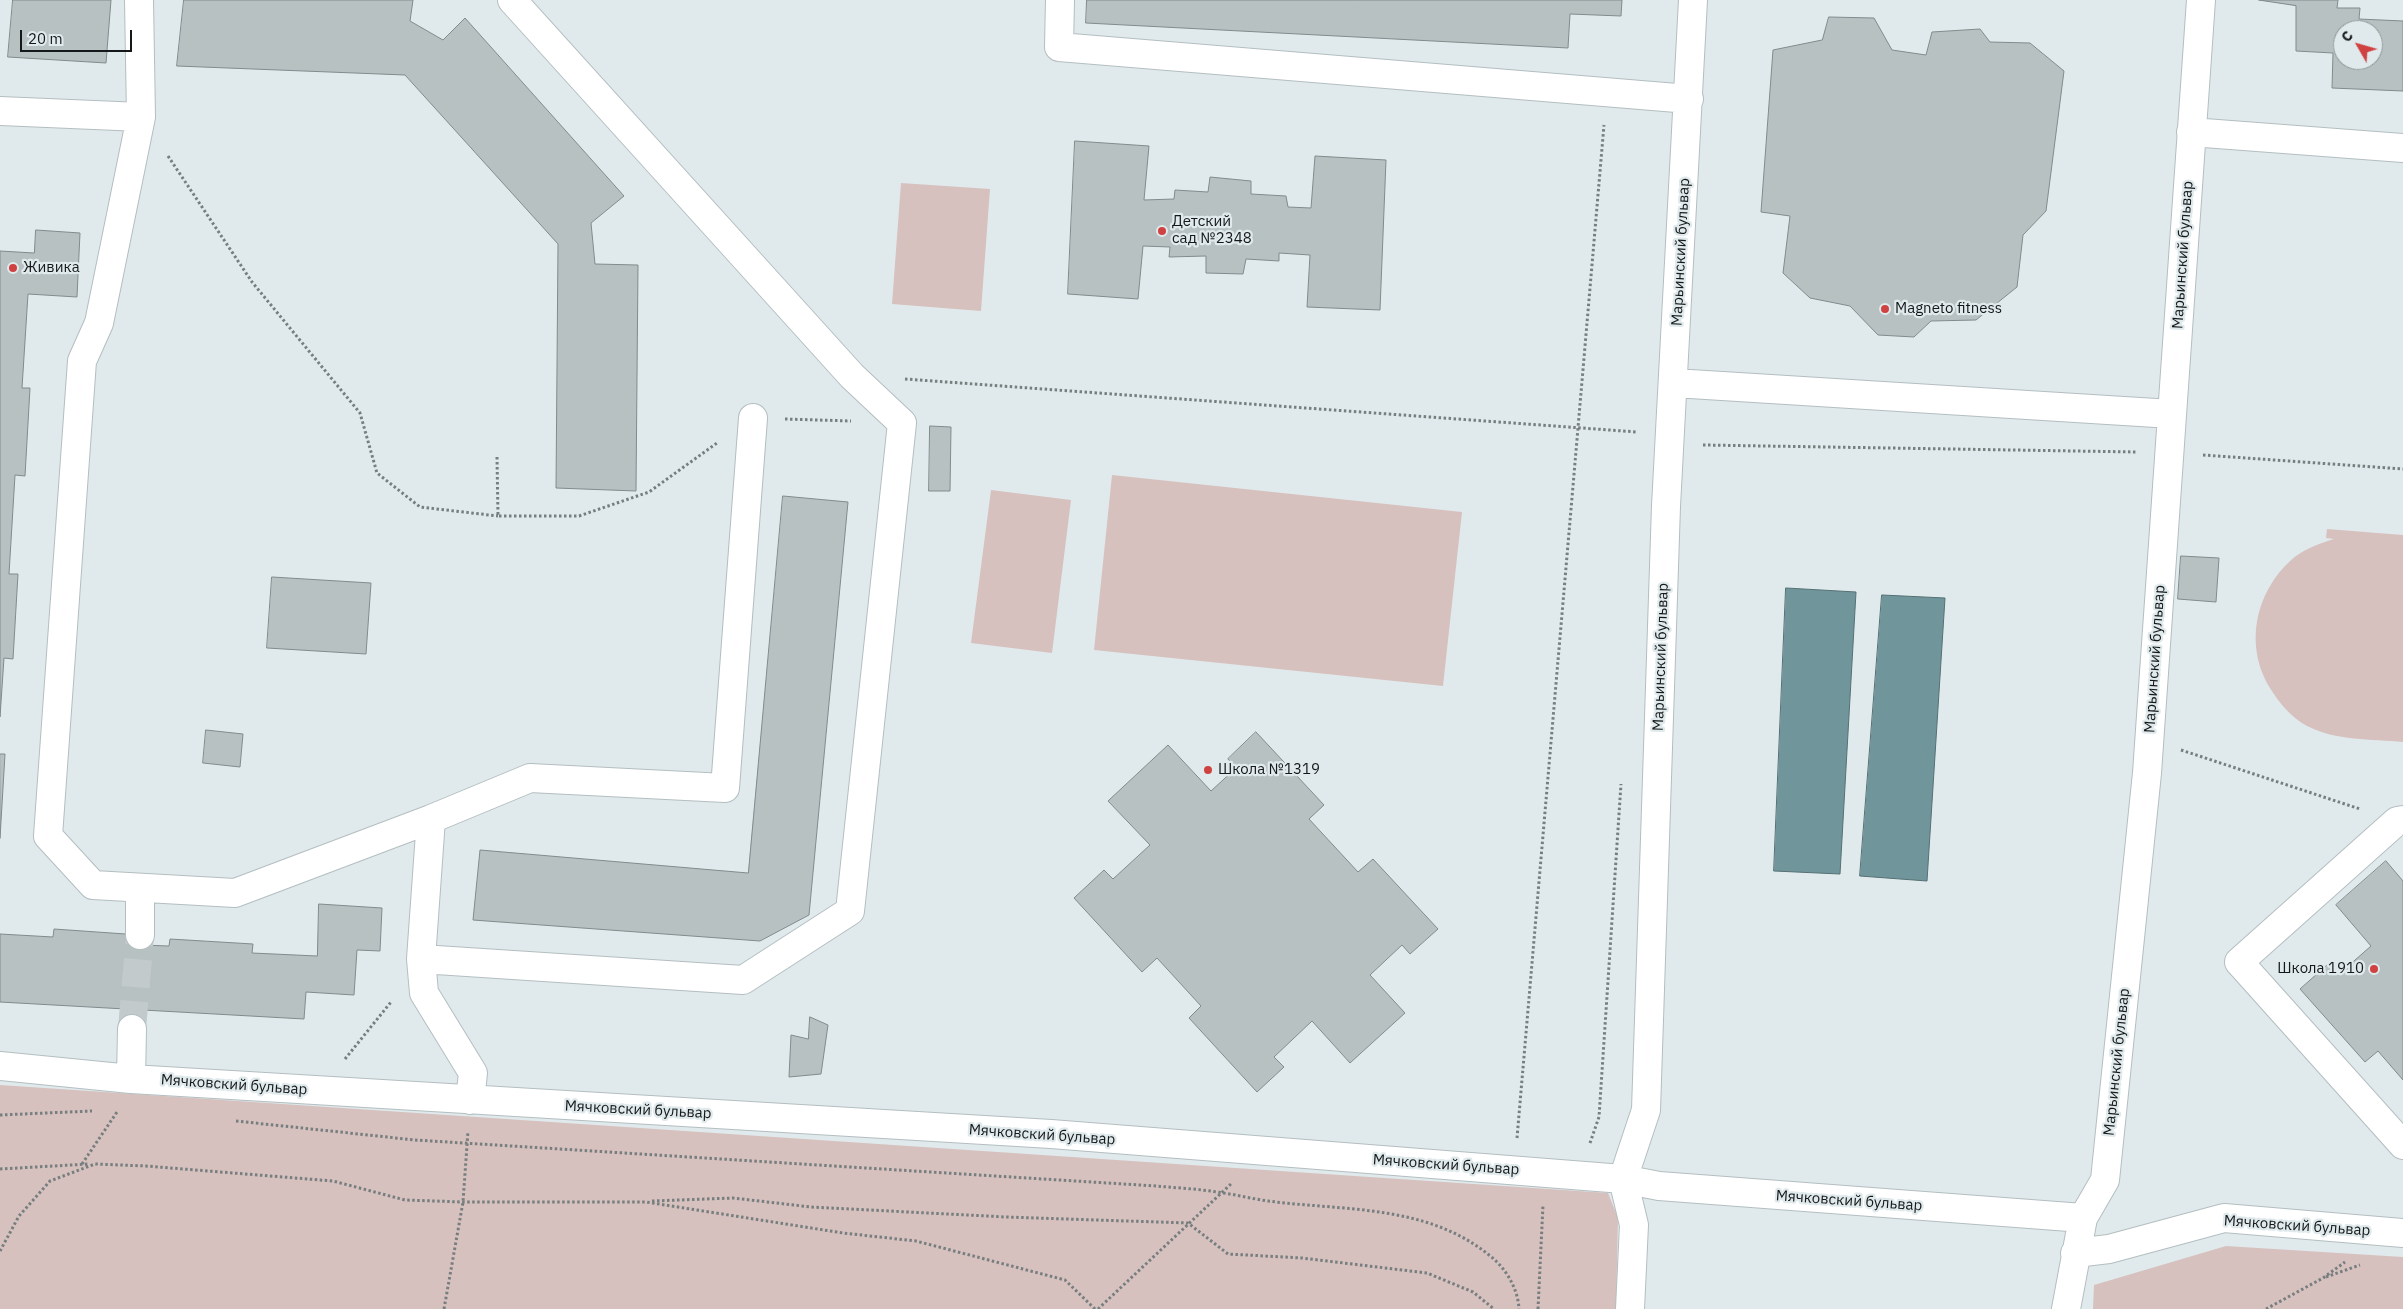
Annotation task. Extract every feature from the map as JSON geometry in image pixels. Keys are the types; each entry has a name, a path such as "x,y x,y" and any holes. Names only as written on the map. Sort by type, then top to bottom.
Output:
{"street":[{"path":"139,0 141,117 99,323 82,361 48,836 93,885 235,893 431,819 530,778 725,788 753,418"},
{"path":"421,959 743,980 850,911 902,423 852,376 512,0"},
{"path":"1060,0 1059,47 1689,99"},
{"name":"Марьинский бульвар","path":"1623,1179 1646,1110 1666,506 1694,0"},
{"name":"Марьинский бульвар","path":"2066,1309 2083,1218 2105,1180 2149,740 2201,0"},
{"path":"0,111 141,117"},
{"path":"2191,132 2403,148"},
{"path":"1674,383 2172,414"},
{"path":"431,819 421,959 424,993 473,1073 470,1100"},
{"path":"2400,820 2239,962 2403,1145"},
{"path":"140,889 140,935"},
{"path":"132,1029 132,1079"},
{"name":"Мячковский бульвар","path":"0,1066 132,1079 1051,1134 1623,1179 1659,1186 2083,1218"},
{"path":"1623,1179 1634,1225 1630,1309"},
{"name":"Мячковский бульвар","path":"2075,1253 2109,1249 2224,1218 2394,1232"}],"path":[{"path":"1516,1138 1576,428 1607,92"},
{"path":"141,117 204,206 252,282 360,413 377,473 420,507 498,516 579,516 649,492 753,418 902,423"},
{"path":"852,376 1576,428 1671,433 1685,445 2170,452 2403,469"},
{"path":"497,457 498,516"},
{"path":"2149,740 2400,820"},
{"path":"343,1062 396,997"},
{"path":"444,1309 463,1202 470,1100"},
{"path":"0,1115 94,1111"},
{"path":"110,1111 126,1112"},
{"path":"82,1165 117,1112"},
{"path":"230,1121 415,1140 864,1170 1082,1180 1222,1192 1268,1201 1392,1214 1435,1223 1470,1239 1503,1266 1518,1300 1519,1309"},
{"path":"0,1251 19,1216 50,1182 94,1164"},
{"path":"0,1169 94,1164 146,1166 333,1181 405,1200 637,1202 733,1198 811,1207 1006,1217 1188,1223 1228,1254 1302,1258 1427,1274 1473,1292 1494,1309"},
{"path":"1538,1309 1545,1173"},
{"path":"637,1202 844,1233 916,1241 1065,1280 1096,1309 1236,1180"},
{"path":"2266,1309 2323,1278 2394,1232"}],"shaded area":[{"path":"901,183 990,189 981,311 892,304"},
{"path":"1112,475 1462,512 1443,686 1094,650"},
{"path":"991,490 1071,500 1052,653 971,643"},
{"path":"2327,529 2403,535 2403,742 2342,737 2307,726 2281,704 2270,688 2262,671 2257,653 2256,635 2263,600 2271,584 2282,569 2296,556 2314,546 2334,539 2326,538"},
{"path":"0,1085 1608,1193 1618,1218 1616,1309 0,1309"},
{"path":"2226,1246 2403,1257 2403,1309 2093,1309 2094,1285"}],"water":[{"path":"1786,588 1856,592 1840,874 1774,871"},
{"path":"1882,595 1945,598 1927,881 1860,876"}],"building":[{"path":"13,0 111,0 106,63 8,57"},
{"path":"184,0 413,0 410,21 443,40 465,18 624,196 591,223 595,264 638,265 636,491 556,488 558,244 405,75 177,66"},
{"path":"1087,0 1622,0 1621,16 1570,14 1568,48 1086,23"},
{"path":"2259,0 2338,0 2337,8 2360,8 2359,19 2381,20 2333,20 2333,53 2296,51 2296,6"},
{"path":"1829,17 1874,18 1892,50 1926,55 1932,32 1980,29 1990,42 2030,43 2064,71 2046,211 2023,235 2017,287 1976,320 1931,321 1914,337 1878,335 1850,306 1810,298 1783,273 1790,216 1761,212 1773,50 1822,40"},
{"path":"2383,20 2403,21 2403,91 2332,88 2333,53 2333,70 2383,70"},
{"path":"1075,141 1149,146 1144,200 1174,199 1175,190 1208,192 1210,177 1251,181 1251,194 1286,196 1288,207 1311,208 1315,156 1386,160 1380,310 1307,307 1310,255 1279,253 1279,261 1246,259 1243,274 1206,273 1206,256 1169,257 1170,247 1143,246 1138,299 1068,294"},
{"path":"36,230 80,233 77,297 28,294 22,388 30,388 25,476 15,475 9,574 18,574 13,659 4,658 0,717 0,251 34,253"},
{"path":"930,426 951,427 950,491 929,491"},
{"path":"783,496 848,502 809,915 760,941 473,920 480,850 748,873"},
{"path":"2181,556 2219,558 2216,602 2178,599"},
{"path":"272,577 371,583 366,654 267,648"},
{"path":"206,730 243,734 240,767 203,763"},
{"path":"1256,732 1324,805 1309,819 1358,872 1373,859 1438,929 1410,954 1402,945 1370,975 1405,1013 1350,1063 1312,1021 1274,1057 1284,1067 1257,1092 1189,1018 1201,1006 1157,958 1142,972 1074,898 1104,870 1113,879 1150,845 1108,801 1168,745 1211,791 1236,768 1228,759"},
{"path":"0,754 5,754 0,838"},
{"name":"Школа 1910","path":"2386,861 2403,881 2403,1080 2378,1051 2365,1062 2300,989 2328,964 2338,975 2371,946 2336,905"},
{"path":"319,904 382,908 380,951 357,950 354,995 306,992 304,1019 0,1002 0,934 53,937 54,929 140,935 140,945 169,946 170,939 253,944 252,953 317,956"},
{"path":"810,1017 828,1025 821,1074 789,1077 791,1035 808,1039"}],"tunnel":[{"path":"132,1029 140,935"}],"place":[{"name":"Детский сад №2348","path":"1162,231"},
{"name":"Живика","path":"13,268"},
{"name":"Magneto fitness","path":"1885,309"},
{"name":"Школа №1319","path":"1208,770"},
{"name":"Школа 1910","path":"2374,969"}]}
